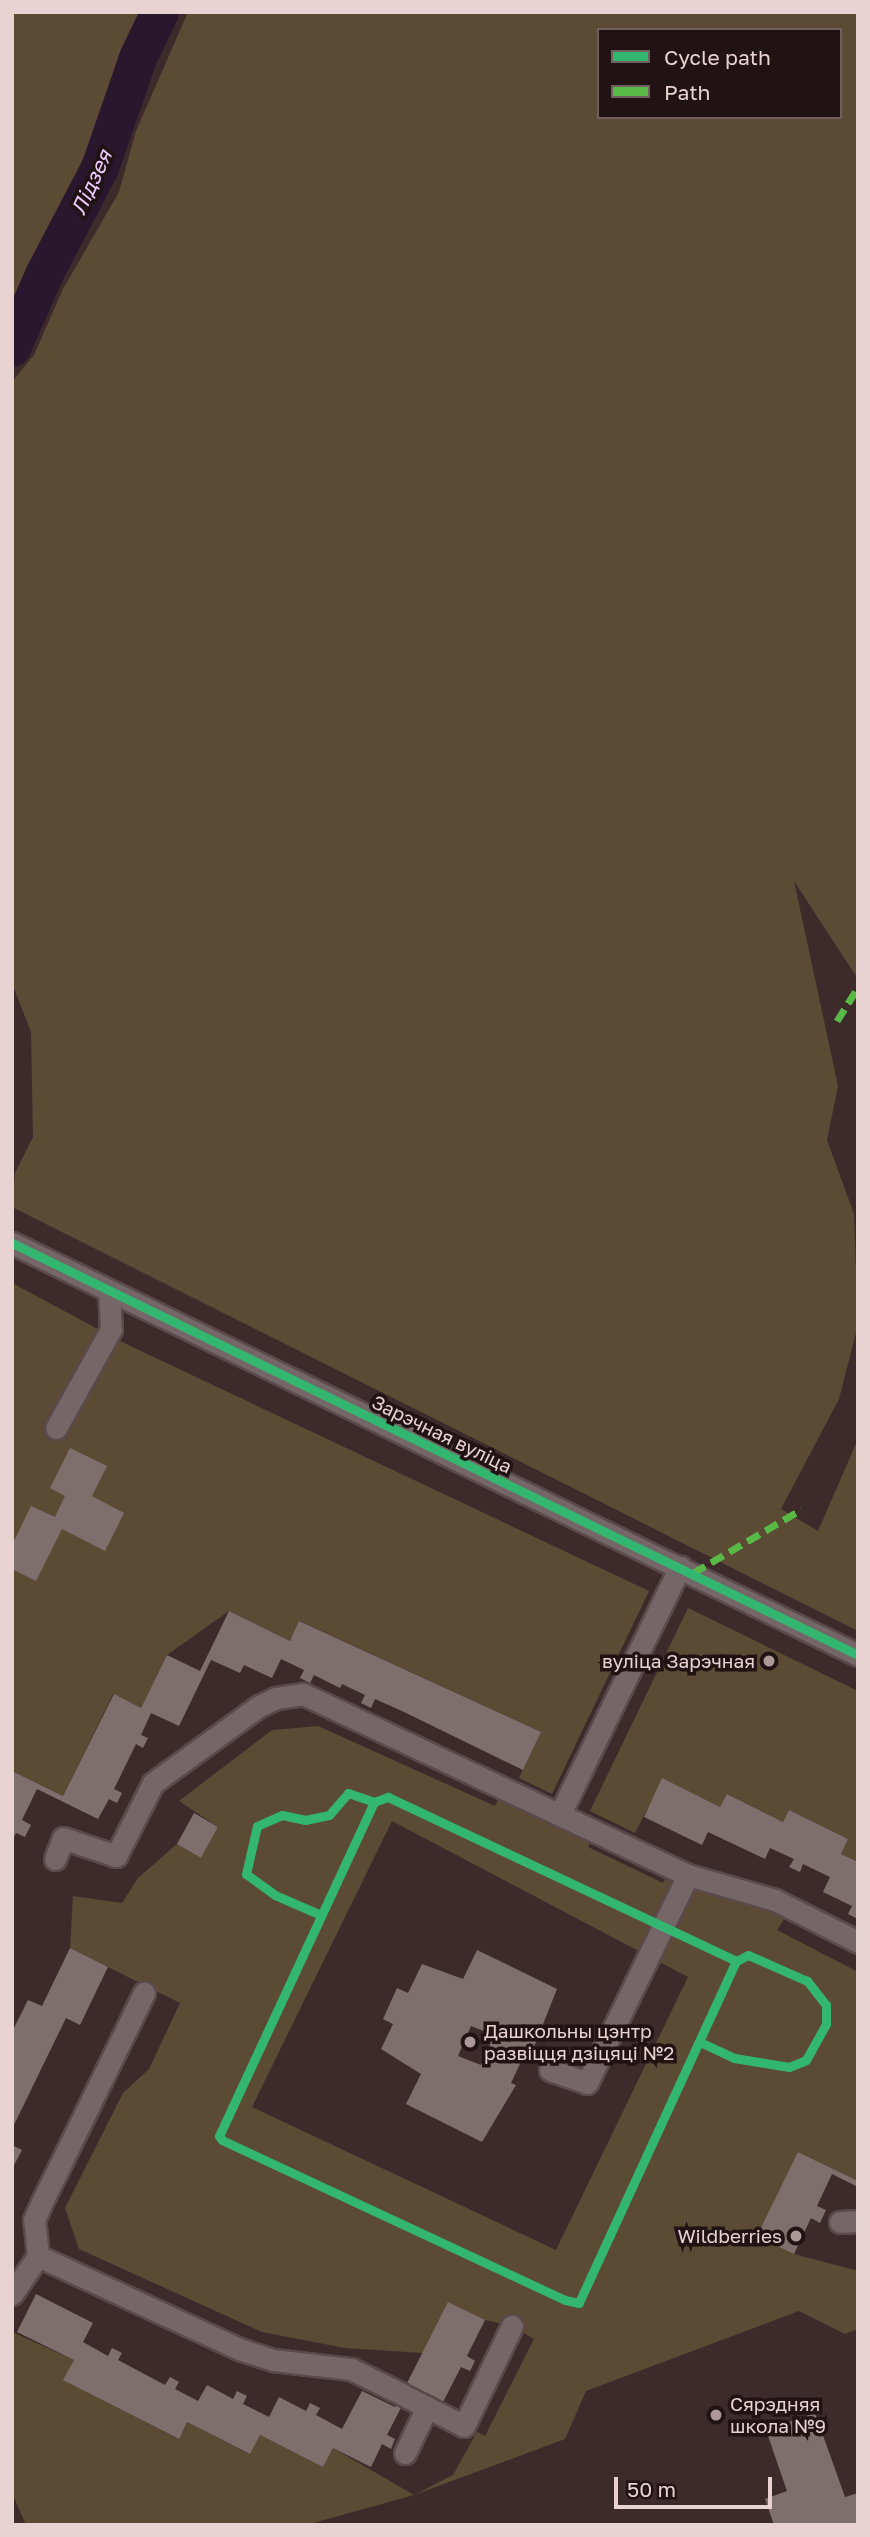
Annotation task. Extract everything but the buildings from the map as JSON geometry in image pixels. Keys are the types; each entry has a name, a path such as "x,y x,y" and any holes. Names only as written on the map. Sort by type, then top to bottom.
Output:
{"street":[{"name":"Зарэчная вуліца","path":"12,1243 109,1293 858,1655"},
{"path":"55,1428 111,1329 109,1293"},
{"path":"560,1814 680,1567"},
{"path":"55,1859 63,1838 116,1856 153,1783 259,1706 276,1698 303,1694 688,1875 775,1899 858,1942"},
{"path":"550,2070 587,2083 688,1875"},
{"path":"12,2294 38,2256 34,2220 144,1993"},
{"path":"38,2256 239,2349 273,2360 352,2369 464,2426 512,2326"},
{"path":"405,2454 427,2407"}],"shaded area":[{"path":"12,12 155,12 68,229 40,266 12,328"},
{"path":"188,12 858,12 858,979 794,881 838,1086 827,1140 854,1214 858,1325 839,1399 781,1509 818,1531 858,1439 858,1631 12,1207 15,1173 33,1137 31,1032 12,983 12,382 34,355 63,289 119,192 136,131"},
{"path":"12,1283 124,1343 649,1591 552,1794 519,1778 541,1732 300,1621 290,1641 229,1611 167,1655 141,1708 113,1694 63,1796 12,1771"},
{"path":"688,1608 858,1691 858,1862 841,1854 848,1839 789,1810 783,1822 727,1794 720,1807 663,1779 635,1833 590,1811"},
{"path":"318,1726 495,1806 504,1788 594,1831 588,1847 663,1883 671,1867 792,1907 777,1930 858,1972 858,2181 798,2152 794,2254 858,2271 858,2329 845,2334 799,2311 586,2391 565,2439 414,2495 453,2475 477,2432 485,2436 534,2339 512,2326 485,2320 423,2353 345,2348 262,2332 79,2249 65,2208 123,2093 149,2069 180,2003 70,1948 73,1896 122,1903 138,1878 177,1844 201,1858 218,1827 179,1801 272,1730","holes":["392,1821 688,1977 556,2250 252,2107"]},
{"path":"12,2332 74,2360 64,2380 178,2439 187,2422 249,2454 260,2435 323,2467 333,2448 414,2495 306,2525 26,2525 12,2493"}],"waterway":[{"name":"Лідзея","path":"12,348 44,275 100,168 138,58 160,12"}],"marked path":[{"path":"837,1021 858,988"},
{"path":"693,1573 802,1509"}],"cycle path":[{"path":"12,1243 858,1655"},
{"path":"321,1915 275,1895 246,1874 257,1826 282,1815 305,1820 329,1815 348,1793 374,1802"},
{"path":"388,1797 736,1961 579,2303 565,2300 222,2140 219,2136 374,1802 388,1797"},
{"path":"700,2042 734,2058 789,2067 806,2060 826,2024 826,2005 807,1981 748,1955 736,1961"}],"place":[{"name":"вуліца Зарэчная","path":"769,1661"},
{"name":"Дашкольны цэнтр развіцця дзіцяці №2","path":"470,2042"},
{"name":"Wildberries","path":"796,2236"},
{"name":"Сярэдняя школа №9","path":"716,2415"}]}
